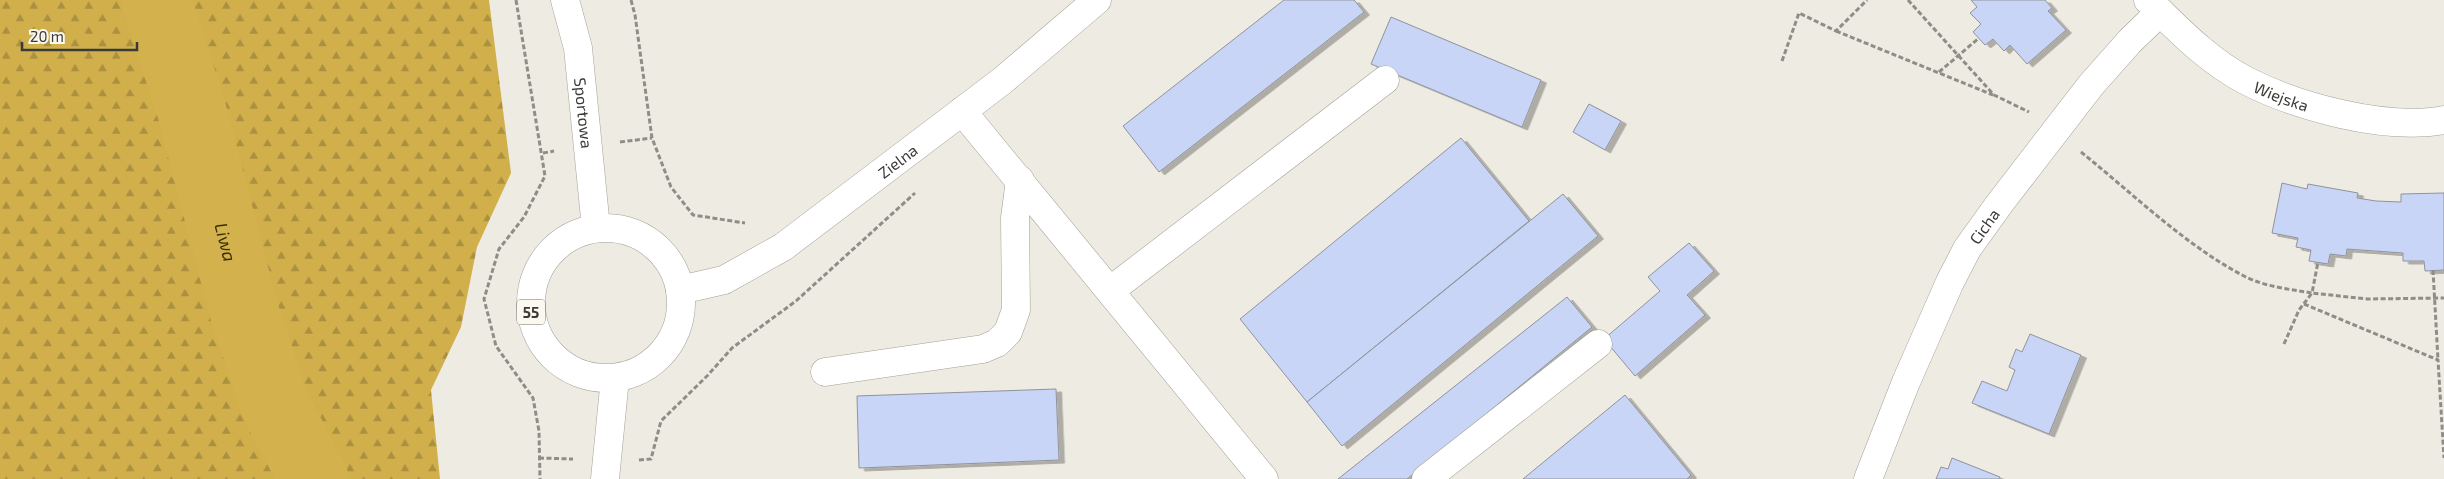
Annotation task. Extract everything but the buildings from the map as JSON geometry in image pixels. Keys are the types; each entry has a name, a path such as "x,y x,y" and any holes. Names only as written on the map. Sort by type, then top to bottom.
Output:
{"street":[{"name":"Sportowa","path":"564,0 578,48 596,228"},
{"name":"Zielna","path":"680,290 724,280 783,248 962,111 1087,4"},
{"name":"Wiejska","path":"2154,6 2182,34 2213,59 2245,80 2280,94 2352,117 2427,123 2444,120"},
{"name":"Cicha","path":"1868,479 1906,382 1950,282 1968,249 2000,202 2055,131 2130,41 2154,6"},
{"path":"1111,290 1385,80"},
{"path":"962,111 1111,290 1264,479"},
{"path":"825,372 983,349 998,343 1008,332 1016,310 1015,218 1020,180"},
{"name":"55","path":"596,228 619,228 641,236 660,249 673,268 680,290 680,314 673,338 658,357 638,371 615,378 588,376 564,366 545,349 533,325 530,299 535,273 550,251 571,235 596,228"},
{"path":"1426,479 1598,344"},
{"path":"605,479 615,378"}],"path":[{"path":"516,0 545,176 524,217 498,249 484,299 496,346 532,398 539,431 540,479"},
{"path":"631,0 635,16 652,138 671,187 693,214 745,223"},
{"path":"1836,31 1867,0"},
{"path":"1908,0 1994,96"},
{"path":"1782,61 1799,13 1836,31 1938,72 2036,115 2199,248 2243,276 2273,287 2312,293 2367,299 2444,298"},
{"path":"1938,72 1979,38"},
{"path":"651,460 661,421 708,375 732,348 796,300 921,187"},
{"path":"2284,344 2304,304 2312,293 2318,262"},
{"path":"2434,270 2444,458"},
{"path":"2304,304 2438,360"}],"green space":[{"path":"0,0 489,0 511,173 477,247 461,327 431,390 440,479 0,479"}],"waterway":[{"name":"Liwa","path":"156,0 191,108 244,311 275,405 314,479"}]}
